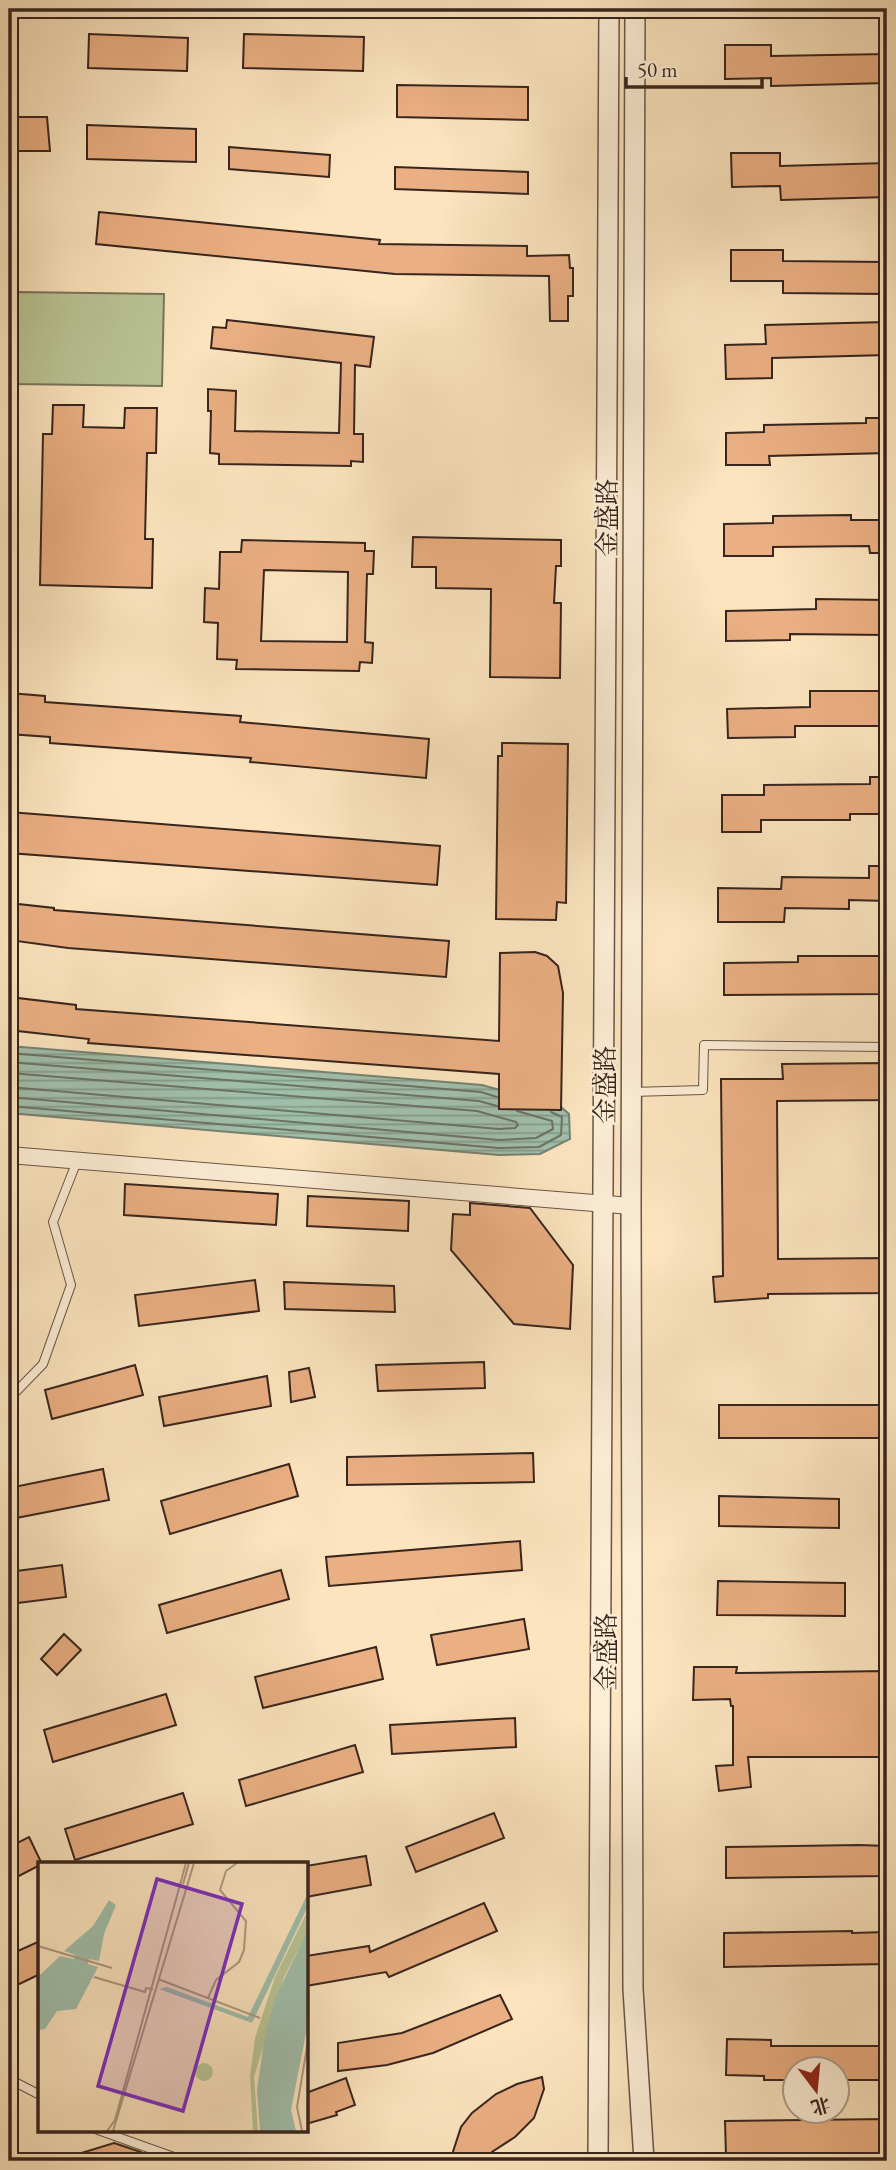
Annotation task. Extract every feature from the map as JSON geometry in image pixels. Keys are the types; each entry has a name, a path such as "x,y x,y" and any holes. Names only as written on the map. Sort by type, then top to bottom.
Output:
{"street":[{"name":"金盛路","path":"599,2158 608,9"},
{"name":"金盛路","path":"635,9 631,1092 633,1989 641,2155"},
{"path":"9,1155 631,1206"}],"lane":[{"path":"631,1092 703,1090 704,1045 887,1047"},
{"path":"9,1399 43,1364 71,1285 53,1222 77,1161"},
{"path":"9,2079 38,2094"},
{"path":"104,2132 185,2161"}],"shaded area":[{"path":"17,292 164,294 162,386 16,384"}],"water":[{"path":"9,1046 482,1085 561,1107 569,1114 570,1139 540,1154 499,1155 9,1113"}],"building":[{"path":"89,34 188,38 187,71 88,68"},
{"path":"244,34 364,37 363,71 243,68"},
{"path":"725,45 771,45 771,56 887,54 887,83 771,86 771,78 725,79"},
{"path":"397,85 528,87 528,120 397,117"},
{"path":"9,117 47,117 50,151 9,151"},
{"path":"87,125 196,129 196,162 87,159"},
{"path":"229,147 330,155 329,177 229,169"},
{"path":"731,153 780,153 780,166 887,163 887,197 781,200 780,186 732,187"},
{"path":"395,167 528,172 528,194 395,189"},
{"path":"99,212 380,240 379,244 527,246 527,256 569,255 570,268 573,268 573,296 568,296 568,321 550,321 549,276 395,274 96,244"},
{"path":"731,250 783,250 783,261 887,262 887,294 783,293 783,281 731,281"},
{"path":"227,320 374,337 370,367 355,365 354,434 363,434 363,462 351,461 351,466 219,464 219,454 210,453 211,411 208,411 208,389 236,391 235,431 339,433 341,363 211,348 213,327 226,328"},
{"path":"887,322 887,355 772,358 772,378 726,379 725,345 766,344 765,325"},
{"path":"53,405 84,405 83,427 124,428 125,408 157,408 156,453 147,453 145,539 153,539 152,588 40,585 43,434 52,434"},
{"path":"866,418 887,418 887,453 769,456 770,465 726,465 726,433 764,432 764,425 866,423"},
{"path":"851,515 851,520 887,520 887,553 870,553 869,546 773,547 773,556 724,556 724,524 773,523 773,516"},
{"path":"413,537 561,540 561,566 556,566 554,603 561,603 560,678 490,677 491,589 436,588 436,567 412,567"},
{"path":"242,540 365,543 365,551 374,551 373,574 367,574 365,642 373,643 372,663 360,662 359,671 236,669 237,660 217,659 218,623 204,622 205,588 219,589 220,552 241,552","holes":["264,570 348,572 347,642 261,641"]},
{"path":"816,599 887,600 887,635 790,634 790,640 726,641 726,611 816,609"},
{"path":"810,691 887,691 887,726 795,726 795,737 728,738 727,709 810,707"},
{"path":"9,693 45,696 45,702 241,716 240,722 429,739 426,778 250,762 251,758 50,743 50,737 9,734"},
{"path":"502,743 568,744 566,903 557,902 556,920 496,919 498,756 502,756"},
{"path":"870,777 887,777 887,814 850,814 850,820 761,820 761,832 722,832 722,795 764,795 764,785 870,784"},
{"path":"9,812 440,846 437,885 9,853"},
{"path":"869,866 887,866 887,901 849,900 849,909 785,908 784,922 718,922 718,888 781,889 782,877 869,878"},
{"path":"9,903 54,910 449,941 446,977 68,948 9,940"},
{"path":"535,952 547,956 558,966 563,993 561,1110 499,1109 499,1074 88,1043 89,1039 9,1030 9,997 76,1005 76,1009 499,1041 500,953"},
{"path":"798,956 887,956 887,994 724,995 724,963 798,962"},
{"path":"887,1063 887,1100 777,1101 778,1259 887,1258 887,1293 768,1294 768,1298 715,1302 713,1277 723,1276 721,1079 783,1079 782,1064"},
{"path":"125,1184 278,1194 276,1225 124,1215"},
{"path":"308,1196 409,1201 408,1231 307,1226"},
{"path":"470,1203 530,1208 573,1265 570,1329 514,1324 451,1250 453,1214 470,1215"},
{"path":"255,1280 259,1311 139,1326 135,1295"},
{"path":"284,1282 394,1286 395,1312 285,1309"},
{"path":"484,1362 485,1388 378,1391 376,1365"},
{"path":"135,1365 143,1395 52,1419 45,1390"},
{"path":"309,1368 315,1397 291,1402 289,1372"},
{"path":"267,1376 271,1406 164,1426 159,1397"},
{"path":"719,1405 887,1405 887,1438 719,1438"},
{"path":"533,1453 534,1482 347,1485 347,1457"},
{"path":"289,1464 298,1496 170,1534 161,1501"},
{"path":"103,1469 109,1500 11,1519 9,1488"},
{"path":"719,1496 839,1499 839,1528 719,1526"},
{"path":"520,1541 522,1570 329,1586 326,1557"},
{"path":"62,1565 66,1597 9,1604 9,1572"},
{"path":"281,1570 289,1599 167,1633 159,1605"},
{"path":"718,1581 845,1583 845,1616 717,1615"},
{"path":"524,1619 529,1649 437,1665 431,1635"},
{"path":"64,1634 81,1650 57,1675 41,1659"},
{"path":"376,1647 383,1679 263,1708 255,1677"},
{"path":"694,1667 737,1667 736,1673 887,1671 887,1757 748,1757 751,1787 719,1791 716,1766 733,1765 733,1706 730,1699 693,1700"},
{"path":"166,1694 176,1725 53,1762 44,1730"},
{"path":"515,1718 516,1747 392,1754 390,1725"},
{"path":"355,1745 363,1772 246,1806 239,1780"},
{"path":"183,1793 193,1824 75,1860 65,1829"},
{"path":"494,1813 504,1838 416,1872 406,1847"},
{"path":"29,1837 41,1862 9,1881 9,1847"},
{"path":"887,1846 887,1876 726,1878 726,1847"},
{"path":"366,1856 371,1885 308,1897 308,1866"},
{"path":"484,1903 497,1931 389,1977 386,1972 308,1986 308,1956 369,1946 370,1952"},
{"path":"887,1932 887,1964 724,1967 724,1933"},
{"path":"38,1942 38,1975 9,1989 9,1955"},
{"path":"500,1995 512,2019 433,2053 387,2065 338,2071 338,2043 402,2033"},
{"path":"727,2039 771,2040 771,2046 887,2046 887,2080 850,2080 850,2054 780,2054 780,2080 764,2080 764,2076 726,2075"},
{"path":"542,2077 544,2089 534,2118 515,2137 492,2152 487,2161 450,2161 461,2127 472,2113 496,2094 517,2084"},
{"path":"346,2078 355,2105 336,2112 337,2115 308,2123 308,2092"},
{"path":"850,2119 887,2119 887,2154 726,2156 725,2121 850,2124"},
{"path":"114,2143 141,2152 145,2161 65,2161 65,2158"}]}
